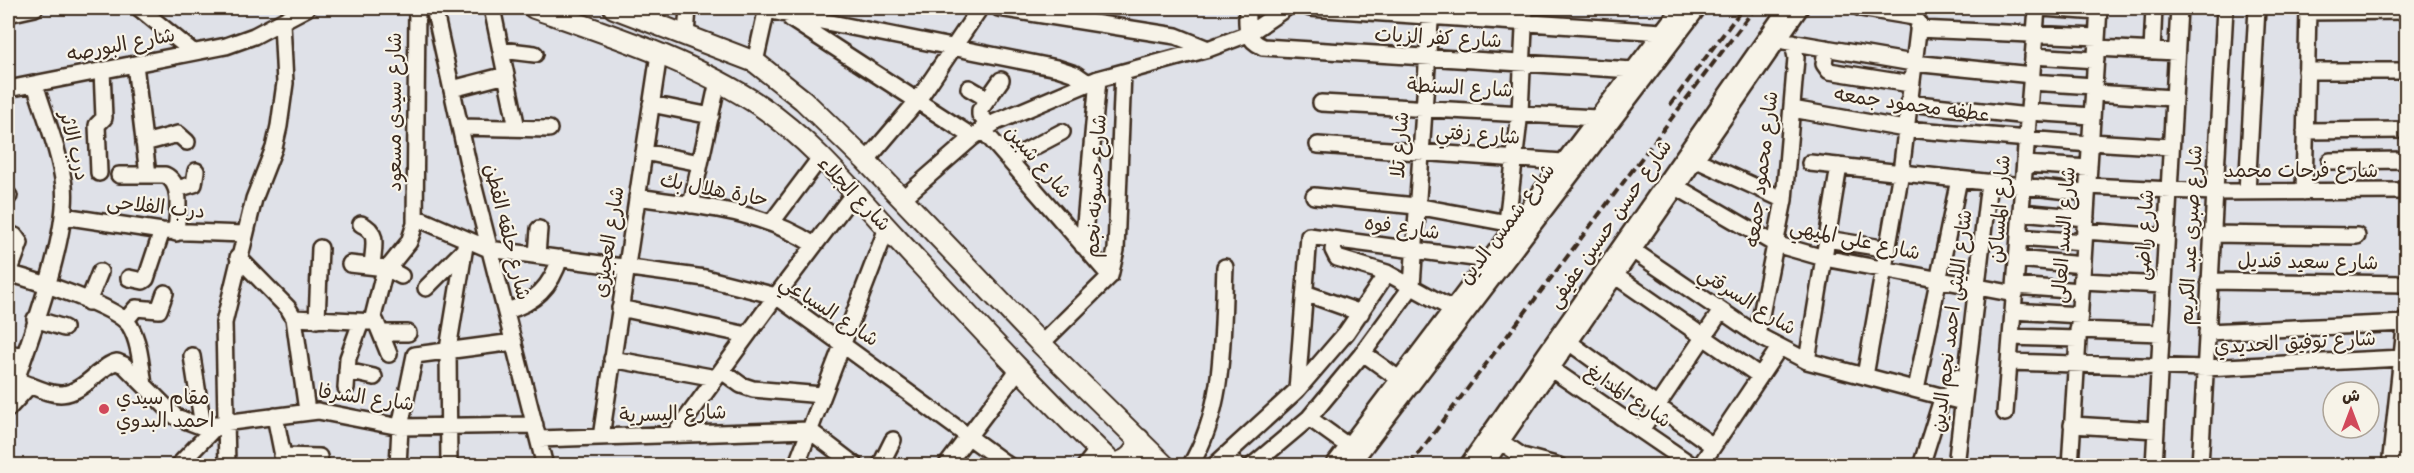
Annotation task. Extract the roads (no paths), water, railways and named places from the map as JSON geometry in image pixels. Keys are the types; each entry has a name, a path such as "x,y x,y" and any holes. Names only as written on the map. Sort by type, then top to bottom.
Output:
{"main road":[{"name":"شارع الجلاء","path":"538,8 568,14 718,81 783,123 855,193 1019,369 1113,464"},
{"name":"شارع الجلاء","path":"614,8 755,62 803,100 866,161 1041,344 1165,465"},
{"path":"1113,464 1132,455 1139,440"}],"street":[{"path":"14,11 35,8"},
{"path":"139,8 193,52"},
{"name":"شارع البورصه","path":"8,90 226,46 282,22 307,8"},
{"name":"شارع سيدى مسعود","path":"379,267 412,236 415,217 417,8"},
{"name":"شارع حلقه القطن","path":"434,8 489,249 545,465"},
{"path":"492,8 517,128"},
{"path":"686,35 688,8"},
{"path":"866,161 918,100 980,8"},
{"path":"999,8 1176,36 1208,49"},
{"path":"1247,8 1248,34"},
{"path":"902,199 981,130 1093,81 1208,49 1248,34 1286,8"},
{"path":"1310,8 1665,20"},
{"name":"شارع شمس الدين","path":"1350,465 1563,162 1633,70 1665,20 1680,8"},
{"name":"شارع شمس الدين","path":"1333,465 1489,260 1698,8"},
{"name":"شارع حسن حسين عفيفى","path":"1467,465 1495,438 1672,184 1787,8"},
{"name":"شارع حسن حسين عفيفى","path":"1690,157 1786,41 1800,8"},
{"path":"1860,8 1916,23 2035,33 2097,48"},
{"name":"شارع المساكن","path":"2006,413 2037,8"},
{"path":"2042,8 2099,10"},
{"path":"2152,51 2154,8"},
{"name":"شارع راضى","path":"2154,465 2179,8"},
{"name":"شارع صبرى عبد الكريم","path":"2200,465 2213,192 2225,8"},
{"path":"2247,192 2257,8"},
{"path":"755,62 766,9 1057,68 1093,81"},
{"name":"شارع السد العالى","path":"2070,465 2099,10"},
{"path":"2304,192 2308,10 2406,11"},
{"name":"شارع تلا","path":"1412,286 1431,12"},
{"name":"شارع شبين","path":"782,14 918,100 981,130 1110,276"},
{"path":"1314,196 1416,206 1518,225 1514,158 1520,112 1524,15"},
{"path":"178,465 216,425 225,323 238,257 279,126 285,82 282,22"},
{"path":"1865,376 1901,172 1916,23"},
{"name":"شارع كفر الزيات","path":"1248,34 1252,43 1263,47 1633,70"},
{"path":"1786,41 1913,63 2174,98"},
{"name":"شارع محمود جمعه","path":"1757,335 1784,200 1796,58 1786,41"},
{"path":"1826,48 1824,64 1829,71 1910,84"},
{"path":"2033,56 2097,48 2176,52"},
{"path":"501,50 535,54"},
{"name":"شارع العجيزى","path":"600,437 659,54"},
{"path":"135,64 148,175"},
{"path":"99,173 98,125 104,118 102,70"},
{"path":"2306,71 2406,71"},
{"name":"شارع حسونه نجم","path":"1041,344 1110,276 1115,257 1123,72"},
{"path":"452,89 506,75"},
{"path":"981,130 979,113 1001,80"},
{"path":"691,205 718,81"},
{"path":"1083,246 1093,81"},
{"name":"درب الاثر","path":"19,385 24,355 46,285 63,216 62,172 35,84"},
{"path":"969,87 988,99"},
{"name":"شارع السنطة","path":"1321,103 1520,112 1597,118"},
{"path":"1908,103 2092,117"},
{"path":"651,104 711,116"},
{"name":"عطفه محمود جمعه","path":"1792,109 1905,129 2026,140 2171,147"},
{"path":"460,127 549,129"},
{"path":"2305,131 2406,130"},
{"path":"1009,160 1062,132"},
{"path":"144,143 178,134 187,142"},
{"name":"شارع زفتي","path":"1318,146 1563,162"},
{"path":"644,152 700,163"},
{"path":"1690,157 1784,200"},
{"path":"772,222 820,158"},
{"path":"2330,161 2406,160"},
{"name":"شارع فرحات محمد","path":"1810,163 2023,186 2213,192 2406,191"},
{"path":"2025,164 2089,168"},
{"path":"1807,361 1839,166"},
{"path":"177,189 194,184 196,171"},
{"path":"119,175 165,175 171,178 177,189 169,232 146,279 142,281 129,278"},
{"path":"1916,389 1959,179"},
{"name":"شارع الليثى احمد نجم الدين","path":"1956,465 1953,399 1977,287 1989,182"},
{"name":"شارع على الميهي","path":"1672,184 1775,244 1824,258 1977,287 2015,290 2163,285"},
{"path":"675,435 776,296 855,193"},
{"name":"حارة هلال بك","path":"637,197 691,205 772,222 814,245"},
{"path":"2021,212 2085,230 2166,237"},
{"name":"درب الفلاحى","path":"63,216 169,232 244,234"},
{"name":"شارع السباعي","path":"415,217 465,245 705,278 776,296 842,341 1009,465"},
{"path":"361,224 373,231 379,267 372,325 389,354"},
{"path":"796,465 886,228"},
{"path":"537,255 539,229"},
{"path":"2019,237 2085,230"},
{"path":"8,234 15,236 20,243 8,273 46,285 120,315 126,320 135,336 144,385"},
{"path":"2211,234 2357,236"},
{"name":"شارع فوه","path":"1305,293 1309,236 1489,260"},
{"path":"1827,239 1888,249"},
{"path":"1335,240 1334,250 1337,258 1388,273 1452,309"},
{"path":"426,288 465,245"},
{"path":"449,465 448,349 465,245"},
{"name":"شارع السرقتي","path":"1628,247 1779,348 1807,361 1953,399"},
{"path":"317,320 324,298 320,248"},
{"path":"238,257 288,308 294,318 307,411"},
{"path":"506,311 528,303 547,287 560,258"},
{"path":"2018,259 2083,265"},
{"path":"350,264 379,267 401,276"},
{"path":"1190,465 1208,427 1218,388 1225,267"},
{"path":"88,302 100,272"},
{"path":"1220,460 1297,390 1361,313 1388,273"},
{"path":"1610,273 1760,376"},
{"name":"شارع حسن حسين عفيفى","path":"1545,366 1570,343 1610,273"},
{"name":"شارع سعيد قنديل","path":"2209,281 2406,284"},
{"path":"1252,465 1309,418 1363,353 1412,286"},
{"path":"126,320 136,308 159,310 165,293"},
{"path":"1297,390 1305,293 1361,313"},
{"path":"620,308 747,335"},
{"path":"1641,430 1721,311"},
{"path":"2013,311 2079,328 2161,333"},
{"path":"294,318 372,325 408,333"},
{"path":"2390,465 2406,318"},
{"path":"35,319 64,327"},
{"path":"2206,332 2406,323"},
{"path":"346,388 346,371 351,345 372,325"},
{"path":"2011,337 2079,328"},
{"path":"398,465 400,427 413,359 418,352 514,342"},
{"path":"1570,343 1713,446"},
{"path":"1700,465 1779,348"},
{"path":"1363,353 1399,379"},
{"path":"8,354 24,355"},
{"path":"192,356 227,465"},
{"name":"شارع توفيق الحديدي","path":"2009,362 2205,368 2402,358"},
{"path":"612,359 719,374 753,389 822,395"},
{"path":"8,409 19,385 55,394 70,394 80,389 107,366 117,362 176,417 191,424 216,425"},
{"name":"شارع المدابغ","path":"1545,366 1693,465"},
{"path":"946,465 1019,369"},
{"path":"346,371 374,377"},
{"path":"1921,465 1953,399 1956,376"},
{"name":"شارع الشرفا","path":"216,425 307,411 328,412 400,427 537,432"},
{"path":"275,416 283,461 319,457 321,465"},
{"path":"1309,418 1348,446"},
{"path":"2073,425 2156,430"},
{"path":"809,430 856,465"},
{"name":"شارع اليسرية","path":"537,432 600,437 809,430"},
{"path":"1495,438 1521,460 1559,465"},
{"name":"شارع حسن حسين عفيفى","path":"1484,465 1495,438"},
{"path":"880,465 893,440"},
{"path":"1085,465 1098,449"},
{"path":"1220,460 1238,465"}],"railway":[{"path":"1670,105 1743,8"},
{"path":"1409,466 1755,8"}],"place":[{"name":"مقام سيدي احمد البدوي","path":"104,409"}]}
